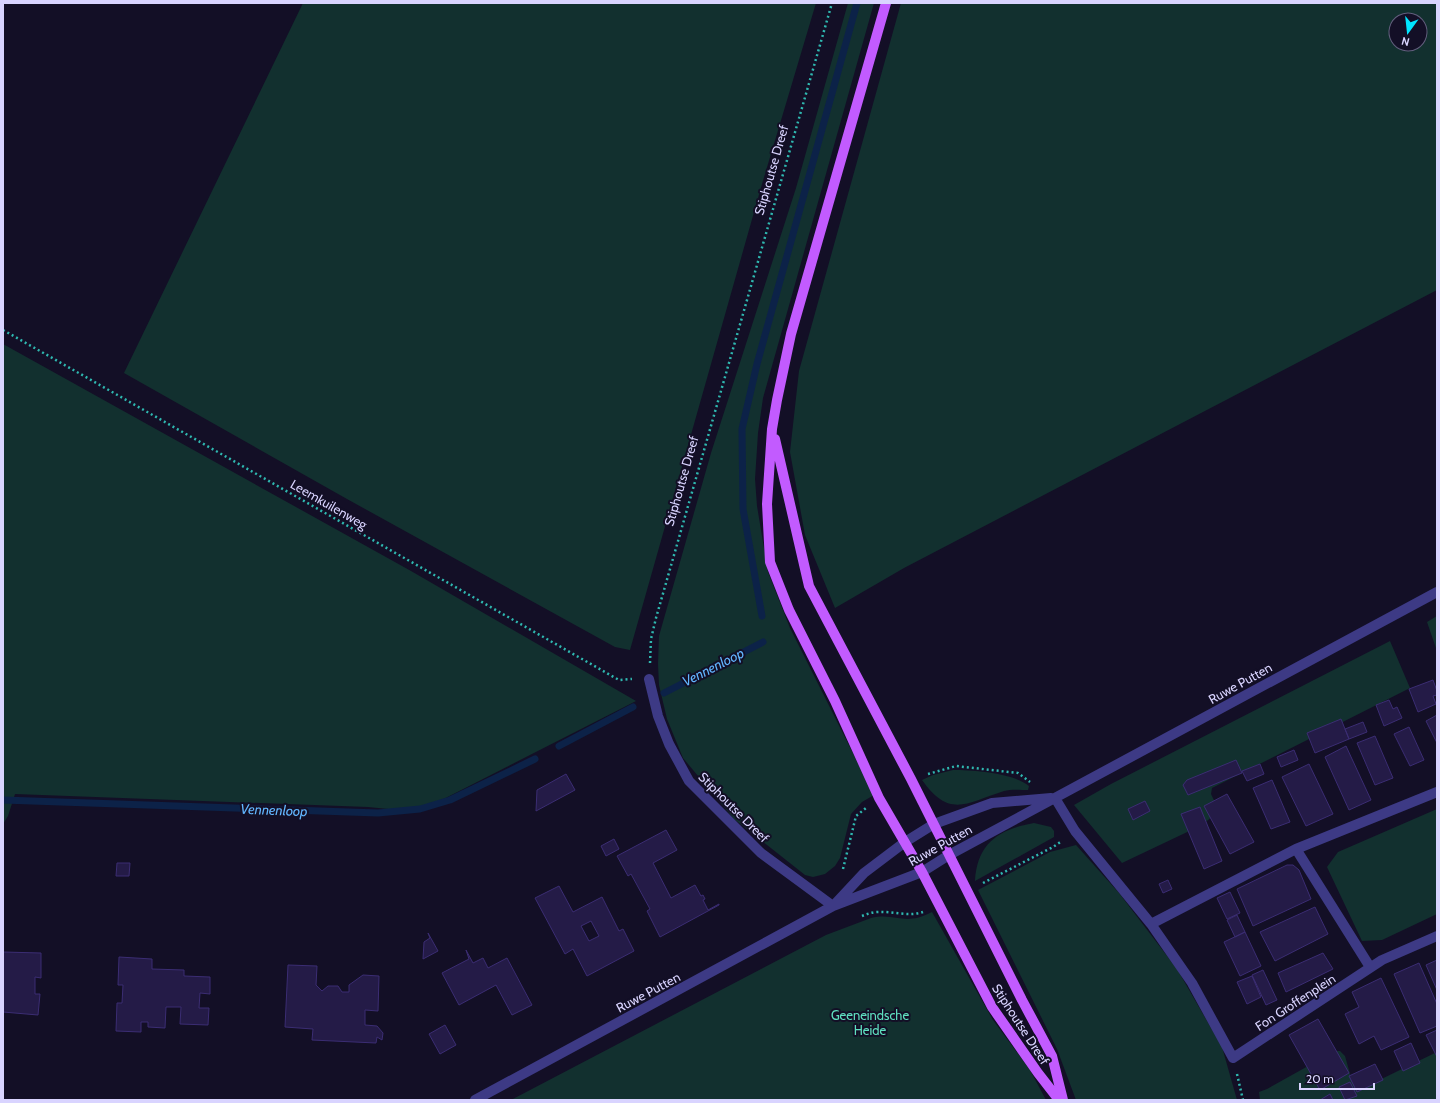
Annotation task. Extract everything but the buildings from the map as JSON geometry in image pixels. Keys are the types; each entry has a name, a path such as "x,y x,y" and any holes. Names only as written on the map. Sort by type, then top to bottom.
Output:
{"main road":[{"name":"Stiphoutse Dreef","path":"886,3 791,334 772,429 767,504 770,562 789,610 835,701 879,798 922,872 992,1007 1059,1100"},
{"name":"Stiphoutse Dreef","path":"772,429 809,586 934,824 1022,1000 1052,1056 1063,1100"}],"street":[{"name":"Ruwe Putten","path":"476,1100 833,906 922,872 949,855 1437,592"},
{"name":"Stiphoutse Dreef","path":"649,679 658,716 689,781 761,853 833,906"},
{"path":"1151,924 1296,849 1437,792"},
{"name":"Ruwe Putten","path":"833,906 864,873 905,842 934,824 992,803 1055,798"},
{"path":"1055,798 1075,831 1151,924 1192,983 1234,1058"},
{"path":"1296,849 1370,967"},
{"name":"Fon Groffenplein","path":"1234,1058 1370,967 1382,960 1437,936"}],"path":[{"name":"Stiphoutse Dreef","path":"649,679 651,639 656,618 832,3"},
{"name":"Leemkuilenweg","path":"3,330 619,680 649,679"},
{"path":"1234,1058 1243,1100"}],"green space":[{"path":"303,3 816,3 762,184 630,650 615,647 347,499 124,373"},
{"path":"848,3 874,3 763,398 758,433 755,479 757,506 768,572 790,628 874,795 862,802 851,814 840,858 835,866 825,874 813,877 805,875 734,819 683,758 667,719 659,685 659,636 711,453 796,188"},
{"path":"901,3 1437,3 1437,290 904,568 835,608 805,535 790,452 799,371"},
{"path":"3,344 411,571 636,701 418,812 368,807 15,794 8,816 3,824"},
{"path":"1437,616 1437,651 1427,622"},
{"path":"1390,641 1410,688 1212,788 1211,794 1219,811 1202,825 1122,863 1074,805 1111,784"},
{"path":"953,770 1003,775 1029,786 1028,790 1007,790 969,803 959,805 950,804 941,800 922,780 933,775"},
{"path":"1437,809 1437,914 1382,940 1362,941 1327,867 1338,852"},
{"path":"1034,823 1051,827 1054,831 1054,837 975,881 980,857 992,840 1010,829"},
{"path":"1076,845 1119,893 1177,969 1222,1047 1237,1100 1076,1100 1057,1049 978,890 1050,852"},
{"name":"Geeneindsche Heide","path":"932,912 993,1020 1030,1070 1046,1100 511,1100 826,935 871,918 887,917 907,919"},
{"path":"1335,1051 1340,1051 1345,1056 1352,1081 1365,1087 1437,1052 1437,1100 1260,1100 1259,1092"}],"waterway":[{"path":"762,616 743,509 742,429 757,364 857,3"},
{"name":"Vennenloop","path":"664,693 763,642"},
{"name":"Vennenloop","path":"559,746 633,707"},
{"name":"Vennenloop","path":"3,800 378,813 420,809 450,800 535,759"}]}
